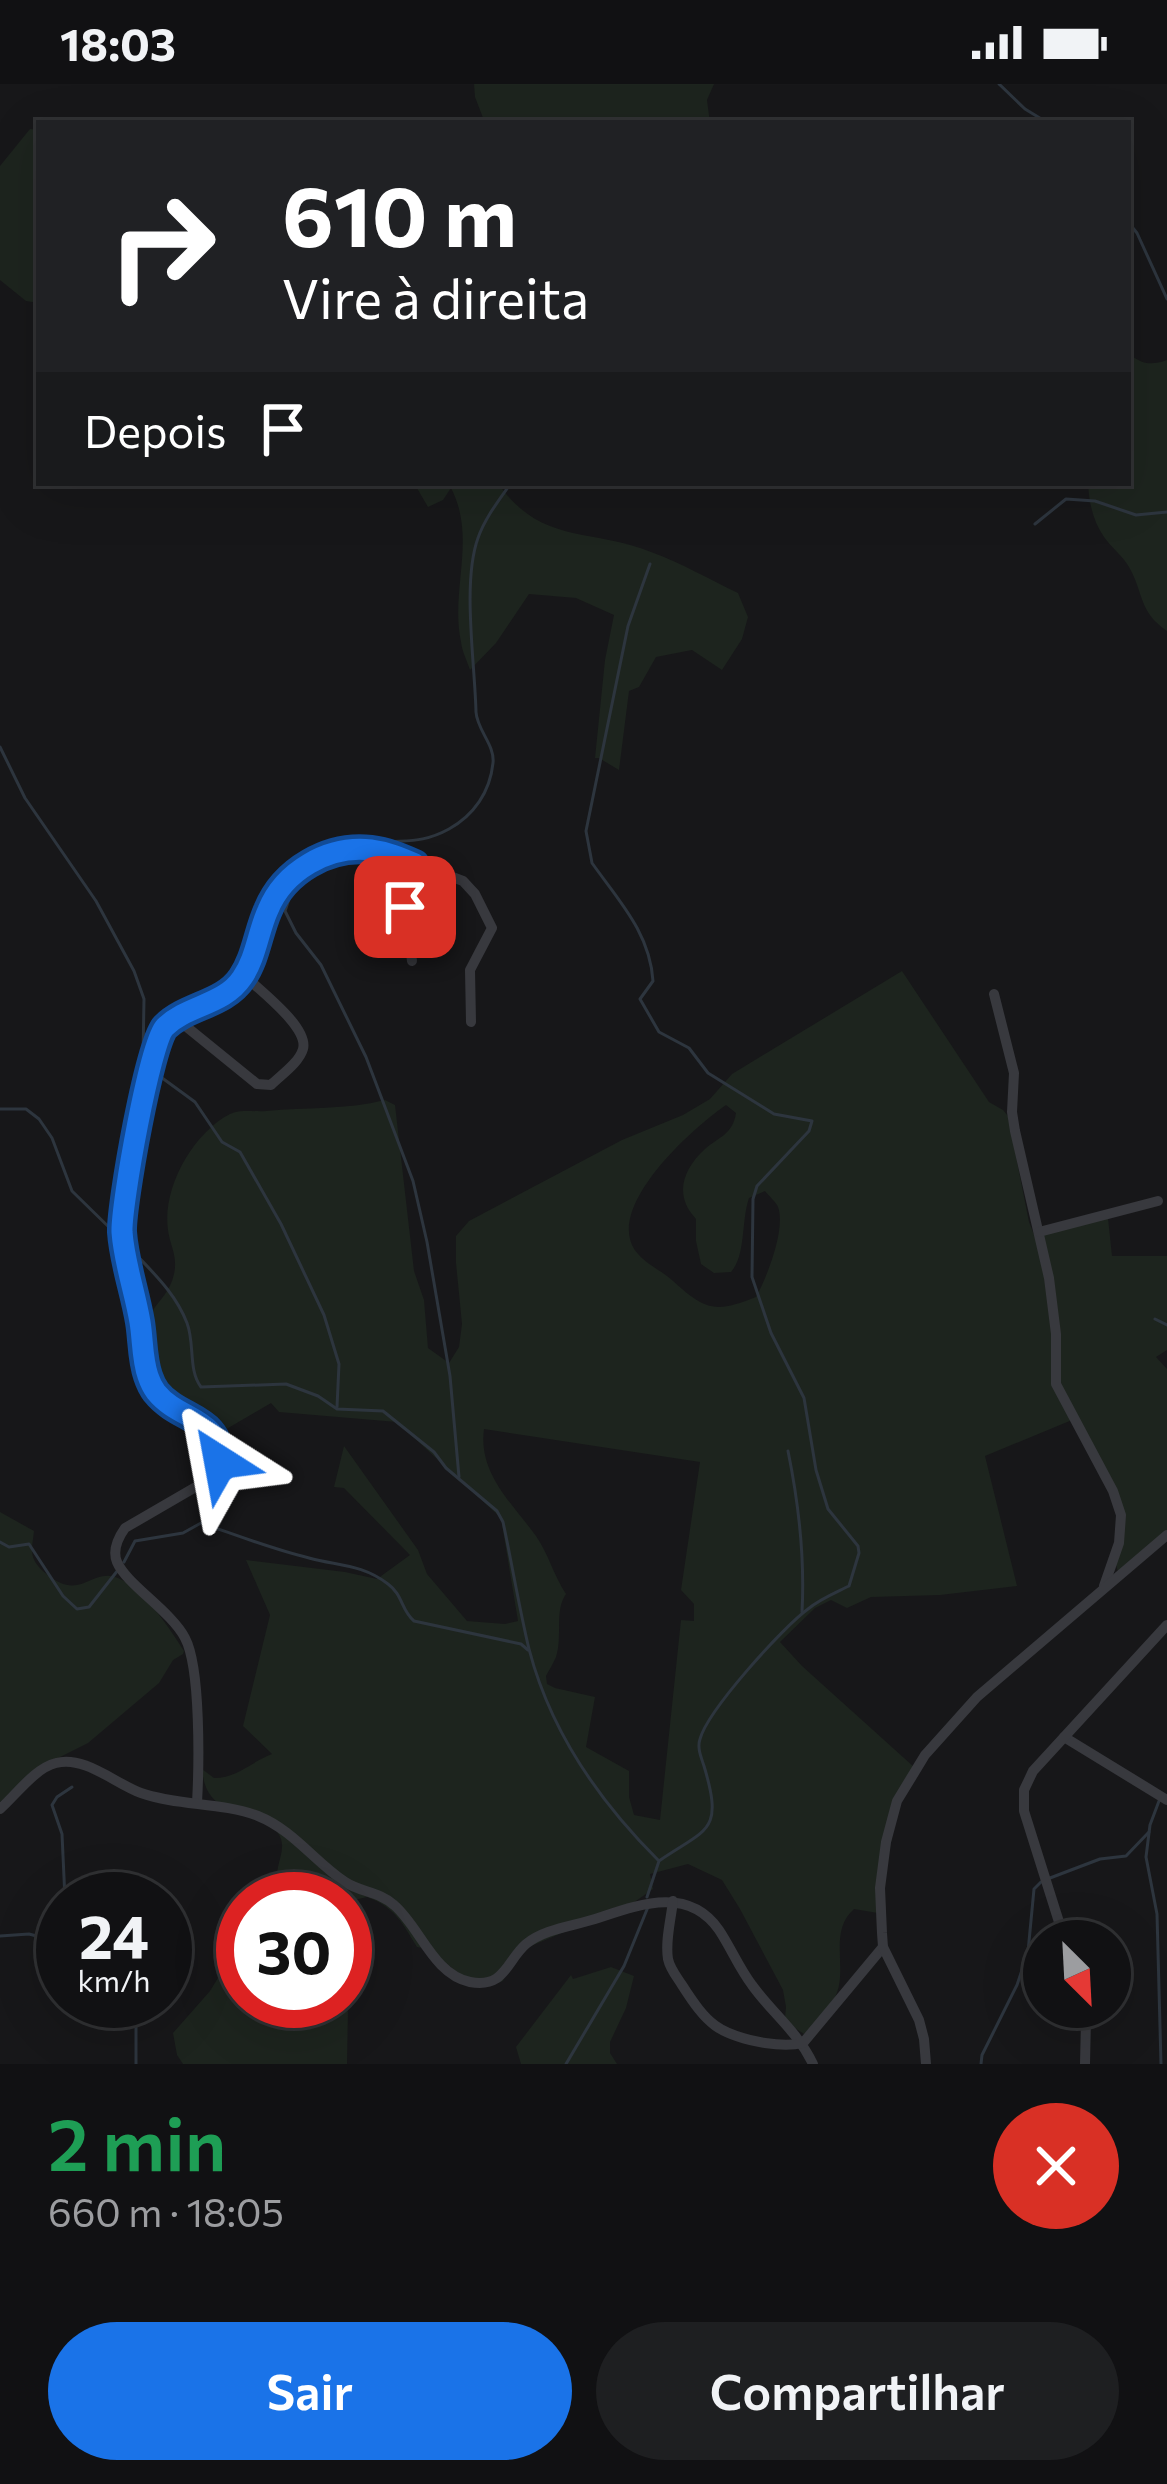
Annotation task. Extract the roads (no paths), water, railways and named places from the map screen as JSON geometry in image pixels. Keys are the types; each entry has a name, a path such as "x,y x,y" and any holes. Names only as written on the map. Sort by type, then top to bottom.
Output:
{"street":[{"path":"197,1803 198,1738 189,1646 172,1619 121,1569 116,1557 125,1528 206,1481 220,1462 213,1432 162,1399 150,1382 122,1233 151,1060 163,1029 225,994 244,975 271,903 290,875 351,850 391,854 467,884 491,923 491,933 470,970 471,1022"},
{"path":"412,961 405,907 415,864"},
{"path":"177,1019 257,1084 271,1084 301,1054 303,1038 295,1023 244,975"},
{"path":"994,994 1014,1073 1012,1112 1054,1313 1056,1384 1117,1498 1121,1515 1119,1543 1103,1589"},
{"path":"1039,1232 1158,1201"},
{"path":"926,2064 919,2020 883,1947 879,1904 886,1842 898,1801 912,1774 950,1725 994,1681 1167,1535"},
{"path":"1058,1920 1022,1805 1027,1781 1167,1625"},
{"path":"1064,1737 1167,1800"},
{"path":"0,1809 47,1766 65,1762 143,1794 247,1812 279,1827 344,1882 393,1904 443,1966 472,1982 504,1973 523,1947 538,1937 654,1902 695,1907 711,1920 753,1987 803,2043 813,2064"},
{"path":"673,1901 670,1964 707,2020 738,2038 790,2046 803,2043 883,1947"},
{"path":"1085,2064 1087,2028"}],"waterway":[{"path":"999,84 1043,120"},
{"path":"1131,226 1167,299"},
{"path":"369,845 418,840 449,829 473,810 488,784 493,756 476,712 471,577 481,531 509,486"},
{"path":"1035,524 1066,499 1095,501 1136,515 1167,512"},
{"path":"647,1897 659,1861 700,1834 711,1817 710,1788 699,1746 706,1726 782,1633 813,1605 849,1586 859,1553 828,1509 804,1398 771,1333 752,1277 757,1186 809,1131 812,1121 774,1114 708,1073 689,1048 659,1032 640,999 653,981 646,948 592,863 586,831 628,626 650,564"},
{"path":"0,747 25,798 96,901 134,971 144,999 146,1066"},
{"path":"302,872 285,911 321,965 366,1057 413,1181 450,1376 459,1477"},
{"path":"154,1072 195,1102 222,1142 240,1152 281,1224 324,1315 339,1364 337,1407"},
{"path":"0,1109 26,1109 39,1119 52,1138 72,1191 119,1237"},
{"path":"130,1248 182,1312 201,1387 286,1384 337,1409 383,1411 497,1511 529,1649 550,1708 597,1789 658,1860"},
{"path":"1155,1319 1167,1325"},
{"path":"788,1451 800,1531 802,1612"},
{"path":"124,1562 135,1541 183,1533 201,1523 378,1577 393,1588 414,1621 521,1644 528,1650"},
{"path":"0,1542 9,1547 29,1544 77,1609 89,1607 118,1570"},
{"path":"64,1872 62,1834 52,1805 72,1787"},
{"path":"1159,1801 1146,1857 1157,1914 1161,2064"},
{"path":"1050,1878 1100,1859 1126,1856 1149,1832"},
{"path":"981,2064 1028,1952 1034,1889 1041,1882"},
{"path":"566,2064 624,1966 648,1907"},
{"path":"0,1936 36,1936"},
{"path":"136,2028 136,2064"}]}
